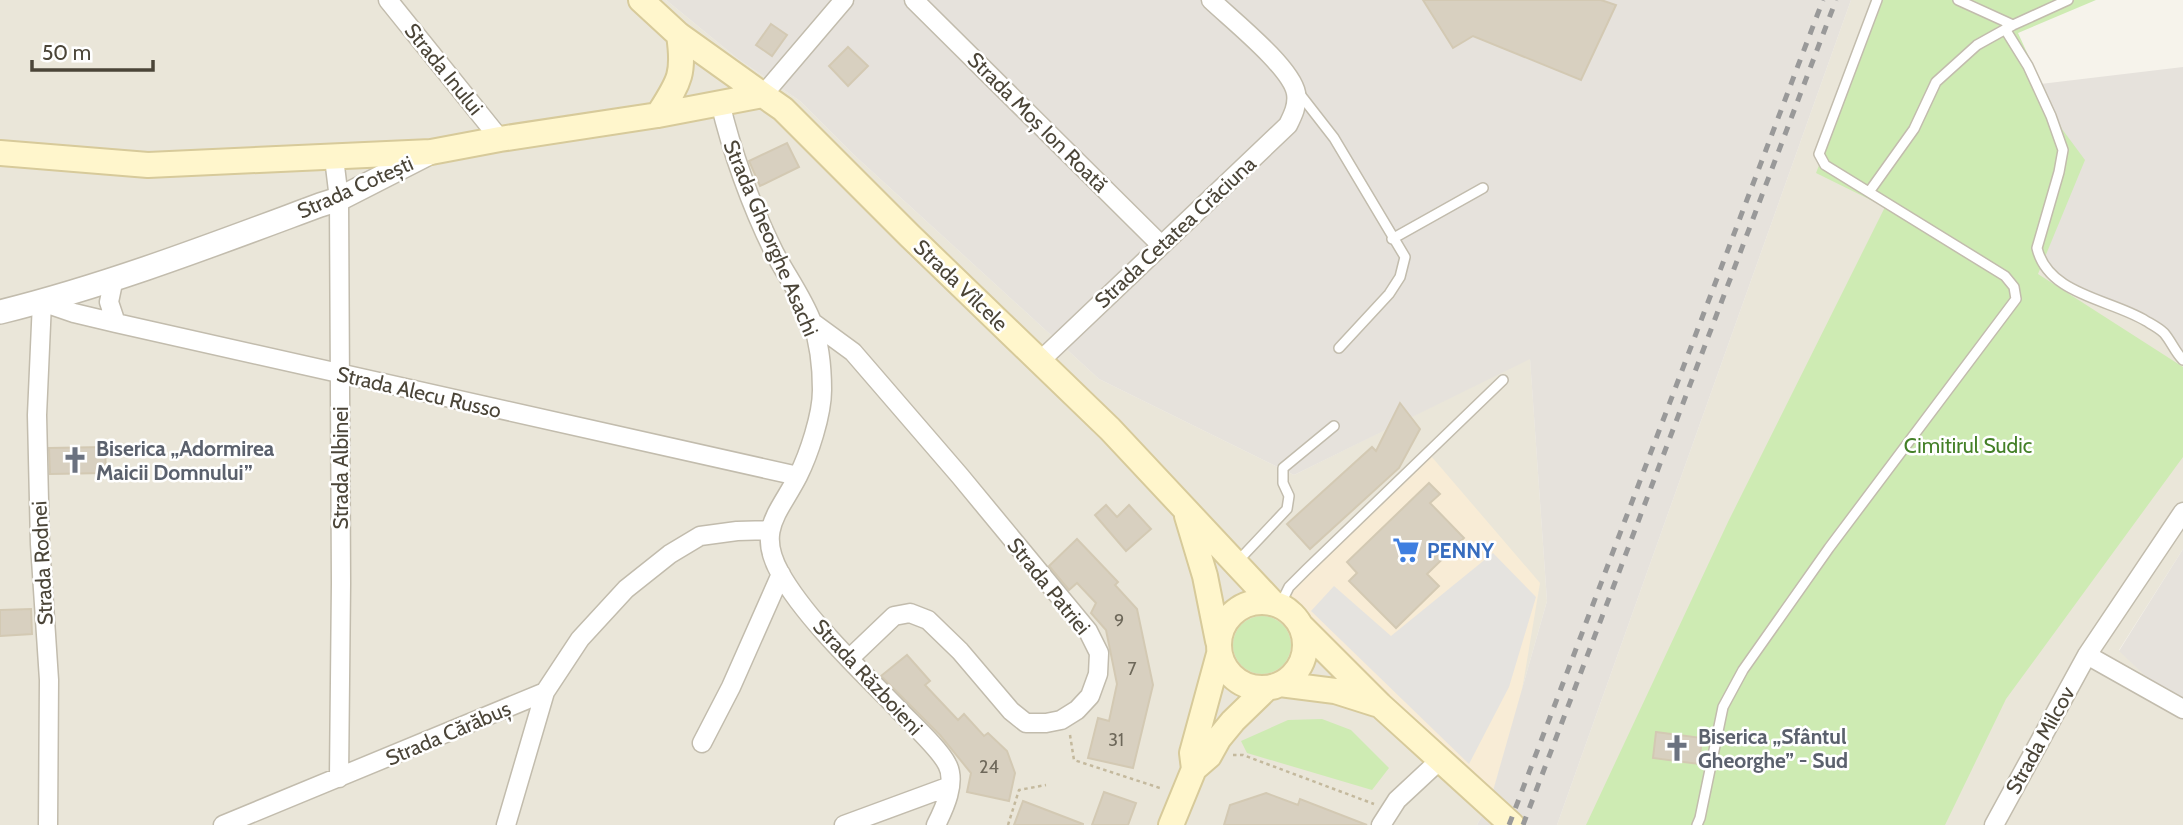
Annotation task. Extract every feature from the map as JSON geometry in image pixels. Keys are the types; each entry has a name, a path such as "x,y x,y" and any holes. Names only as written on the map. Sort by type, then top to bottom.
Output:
{"main road":[{"name":"Strada Vîlcele","path":"641,0 679,35 783,109 1110,429 1186,512 1277,604"},
{"path":"658,115 681,76 683,61 679,35"},
{"path":"720,102 763,95"},
{"name":"Strada Cotești","path":"431,152 658,115 720,102"},
{"path":"0,153 148,165 431,152"},
{"name":"Strada Vîlcele","path":"1186,512 1205,576 1219,648"},
{"path":"1202,762 1192,752 1219,648 1221,629 1237,609 1261,601 1277,604 1296,618 1380,705 1512,825"},
{"path":"1171,825 1183,795 1219,738 1233,721 1274,686 1292,677 1300,666 1305,653 1301,626"},
{"path":"1219,648 1224,666 1231,676 1242,684 1254,688 1274,686 1335,691 1380,705"}],"street":[{"name":"Strada Inului","path":"388,0 500,139"},
{"path":"763,95 844,0"},
{"name":"Strada Moș Ion Roată","path":"914,0 1161,245"},
{"path":"1211,0 1280,66 1292,81 1295,92"},
{"name":"Strada Cetatea Crăciuna","path":"1040,361 1288,125 1295,109 1295,92"},
{"name":"Strada Gheorghe Asachi","path":"720,102 733,151 773,250 812,322 821,367 822,394 813,439 798,476 775,512 769,530"},
{"name":"Strada Cotești","path":"0,312 42,302 114,278 339,199 431,152"},
{"name":"Strada Albinei","path":"334,158 339,199 339,778"},
{"path":"114,278 109,302 116,323"},
{"name":"Strada Alecu Russo","path":"42,302 116,323 798,476"},
{"name":"Strada Rodnei","path":"42,302 37,415 40,544 49,680 48,825"},
{"name":"Strada Patriei","path":"812,322 853,352 961,476 1088,631 1099,653 1098,674 1090,696 1066,717"},
{"name":"Strada Milcov","path":"1994,825 2087,655 2183,512"},
{"path":"545,692 580,639 626,589 670,554 700,536 769,530"},
{"name":"Strada Războieni","path":"769,530 771,553 781,574 810,614 919,730 948,765 950,786"},
{"path":"702,743 731,687 781,574"},
{"path":"850,658 894,616 910,612 928,620 1026,723 1046,723 1066,717"},
{"path":"2087,655 2183,709"},
{"name":"Strada Cărăbuș","path":"223,825 545,692"},
{"name":"Strada Cărăbuș","path":"506,825 545,692"},
{"path":"1375,819 1440,760"},
{"path":"844,825 950,786"},
{"path":"936,825 950,786"}],"lane":[{"path":"1697,825 1723,707 1743,670 1829,548 2016,299 2014,287 2005,276 1825,165 1819,154 1877,0"},
{"path":"1958,0 2009,27 2063,150 2037,248 2039,259 2051,276 2082,293 2143,319 2164,333 2183,360"},
{"path":"1869,192 1914,129 1936,82 1977,45 2068,0"},
{"path":"1295,92 1334,138 1405,257 1400,277 1389,294 1339,348"},
{"path":"1392,239 1483,188"},
{"path":"1277,604 1306,570 1503,380"},
{"path":"1235,563 1287,509 1289,496 1283,483 1283,468 1334,426"}],"path":[{"path":"1066,717 1074,760 1183,795"},
{"path":"1202,762 1243,755 1375,802 1375,819"},
{"path":"1008,825 1019,790 1046,785"}],"shaded area":[{"path":"0,0 666,0 738,59 800,101 854,155 1099,379 1294,475 1530,358 1547,601 1491,798 1477,825 0,825"},
{"path":"666,0 1851,0 1557,825 1477,825 1491,798 1547,601 1530,359 1294,475 1099,379 854,155 800,101 738,59"},
{"name":"Cimitirul Sudic","path":"1851,0 1911,0 2172,342 2183,351 2183,549 2119,650 2183,712 2183,825 1557,825"},
{"path":"2183,67 2183,351 1883,171 1899,101"},
{"path":"1431,456 1540,583 1521,696 1491,798 1466,770 1281,589"},
{"path":"2183,549 2183,712 2119,651"},
{"path":"1493,553 1536,597 1509,687 1469,764 1311,611 1334,586 1391,636"}],"green space":[{"name":"Cimitirul Sudic","path":"1883,0 2096,0 2018,33 2062,129 2085,160 2038,274 2183,367 2183,457 2006,699 1945,825 1586,825 1728,522 1885,207 1816,173"},
{"path":"1256,616 1268,616 1283,624 1291,639 1291,651 1283,666 1268,674 1256,674 1241,666 1233,651 1233,639 1241,624"},
{"path":"1322,719 1351,730 1389,768 1372,790 1247,753 1241,741 1288,720"}],"building":[{"path":"1423,0 1601,0 1616,5 1581,80 1473,36 1453,48"},
{"path":"771,24 787,35 772,56 756,45"},
{"path":"848,47 868,66 848,86 829,66"},
{"path":"787,143 799,167 760,186 749,161"},
{"path":"1400,403 1420,429 1399,468 1310,549 1287,524 1372,447 1376,451"},
{"name":"Biserica „Adormirea Maicii Domnului”","path":"105,447 106,473 50,474 49,448"},
{"name":"PENNY","path":"1429,483 1440,494 1430,503 1464,538 1427,574 1439,586 1396,628 1349,581 1357,573 1347,562"},
{"path":"1106,505 1117,517 1129,505 1151,529 1126,551 1095,515"},
{"path":"1077,539 1118,582 1115,585 1137,609 1153,685 1133,768 1088,758 1098,718 1109,721 1117,684 1106,630 1091,613 1096,603 1077,583 1069,590 1049,566"},
{"path":"31,609 32,634 0,636 0,610"},
{"path":"907,655 930,681 925,685 958,720 964,714 984,736 988,733 1007,751 1015,773 1009,801 967,792 971,773 940,735 881,676"},
{"name":"Biserica „Sfântul Gheorghe” - Sud","path":"1656,732 1702,738 1699,764 1653,758"},
{"path":"1104,792 1136,803 1128,825 1092,825"},
{"path":"1266,793 1298,805 1300,799 1367,825 1224,825 1230,805"},
{"path":"1023,801 1083,824 1083,825 1014,825"}],"railway":[{"path":"1509,825 1823,0"},
{"path":"1523,825 1836,0"}],"place":[{"name":"Biserica „Adormirea Maicii Domnului”","path":"75,460"},
{"name":"PENNY","path":"1406,550"},
{"name":"Biserica „Sfântul Gheorghe” - Sud","path":"1677,748"}]}
